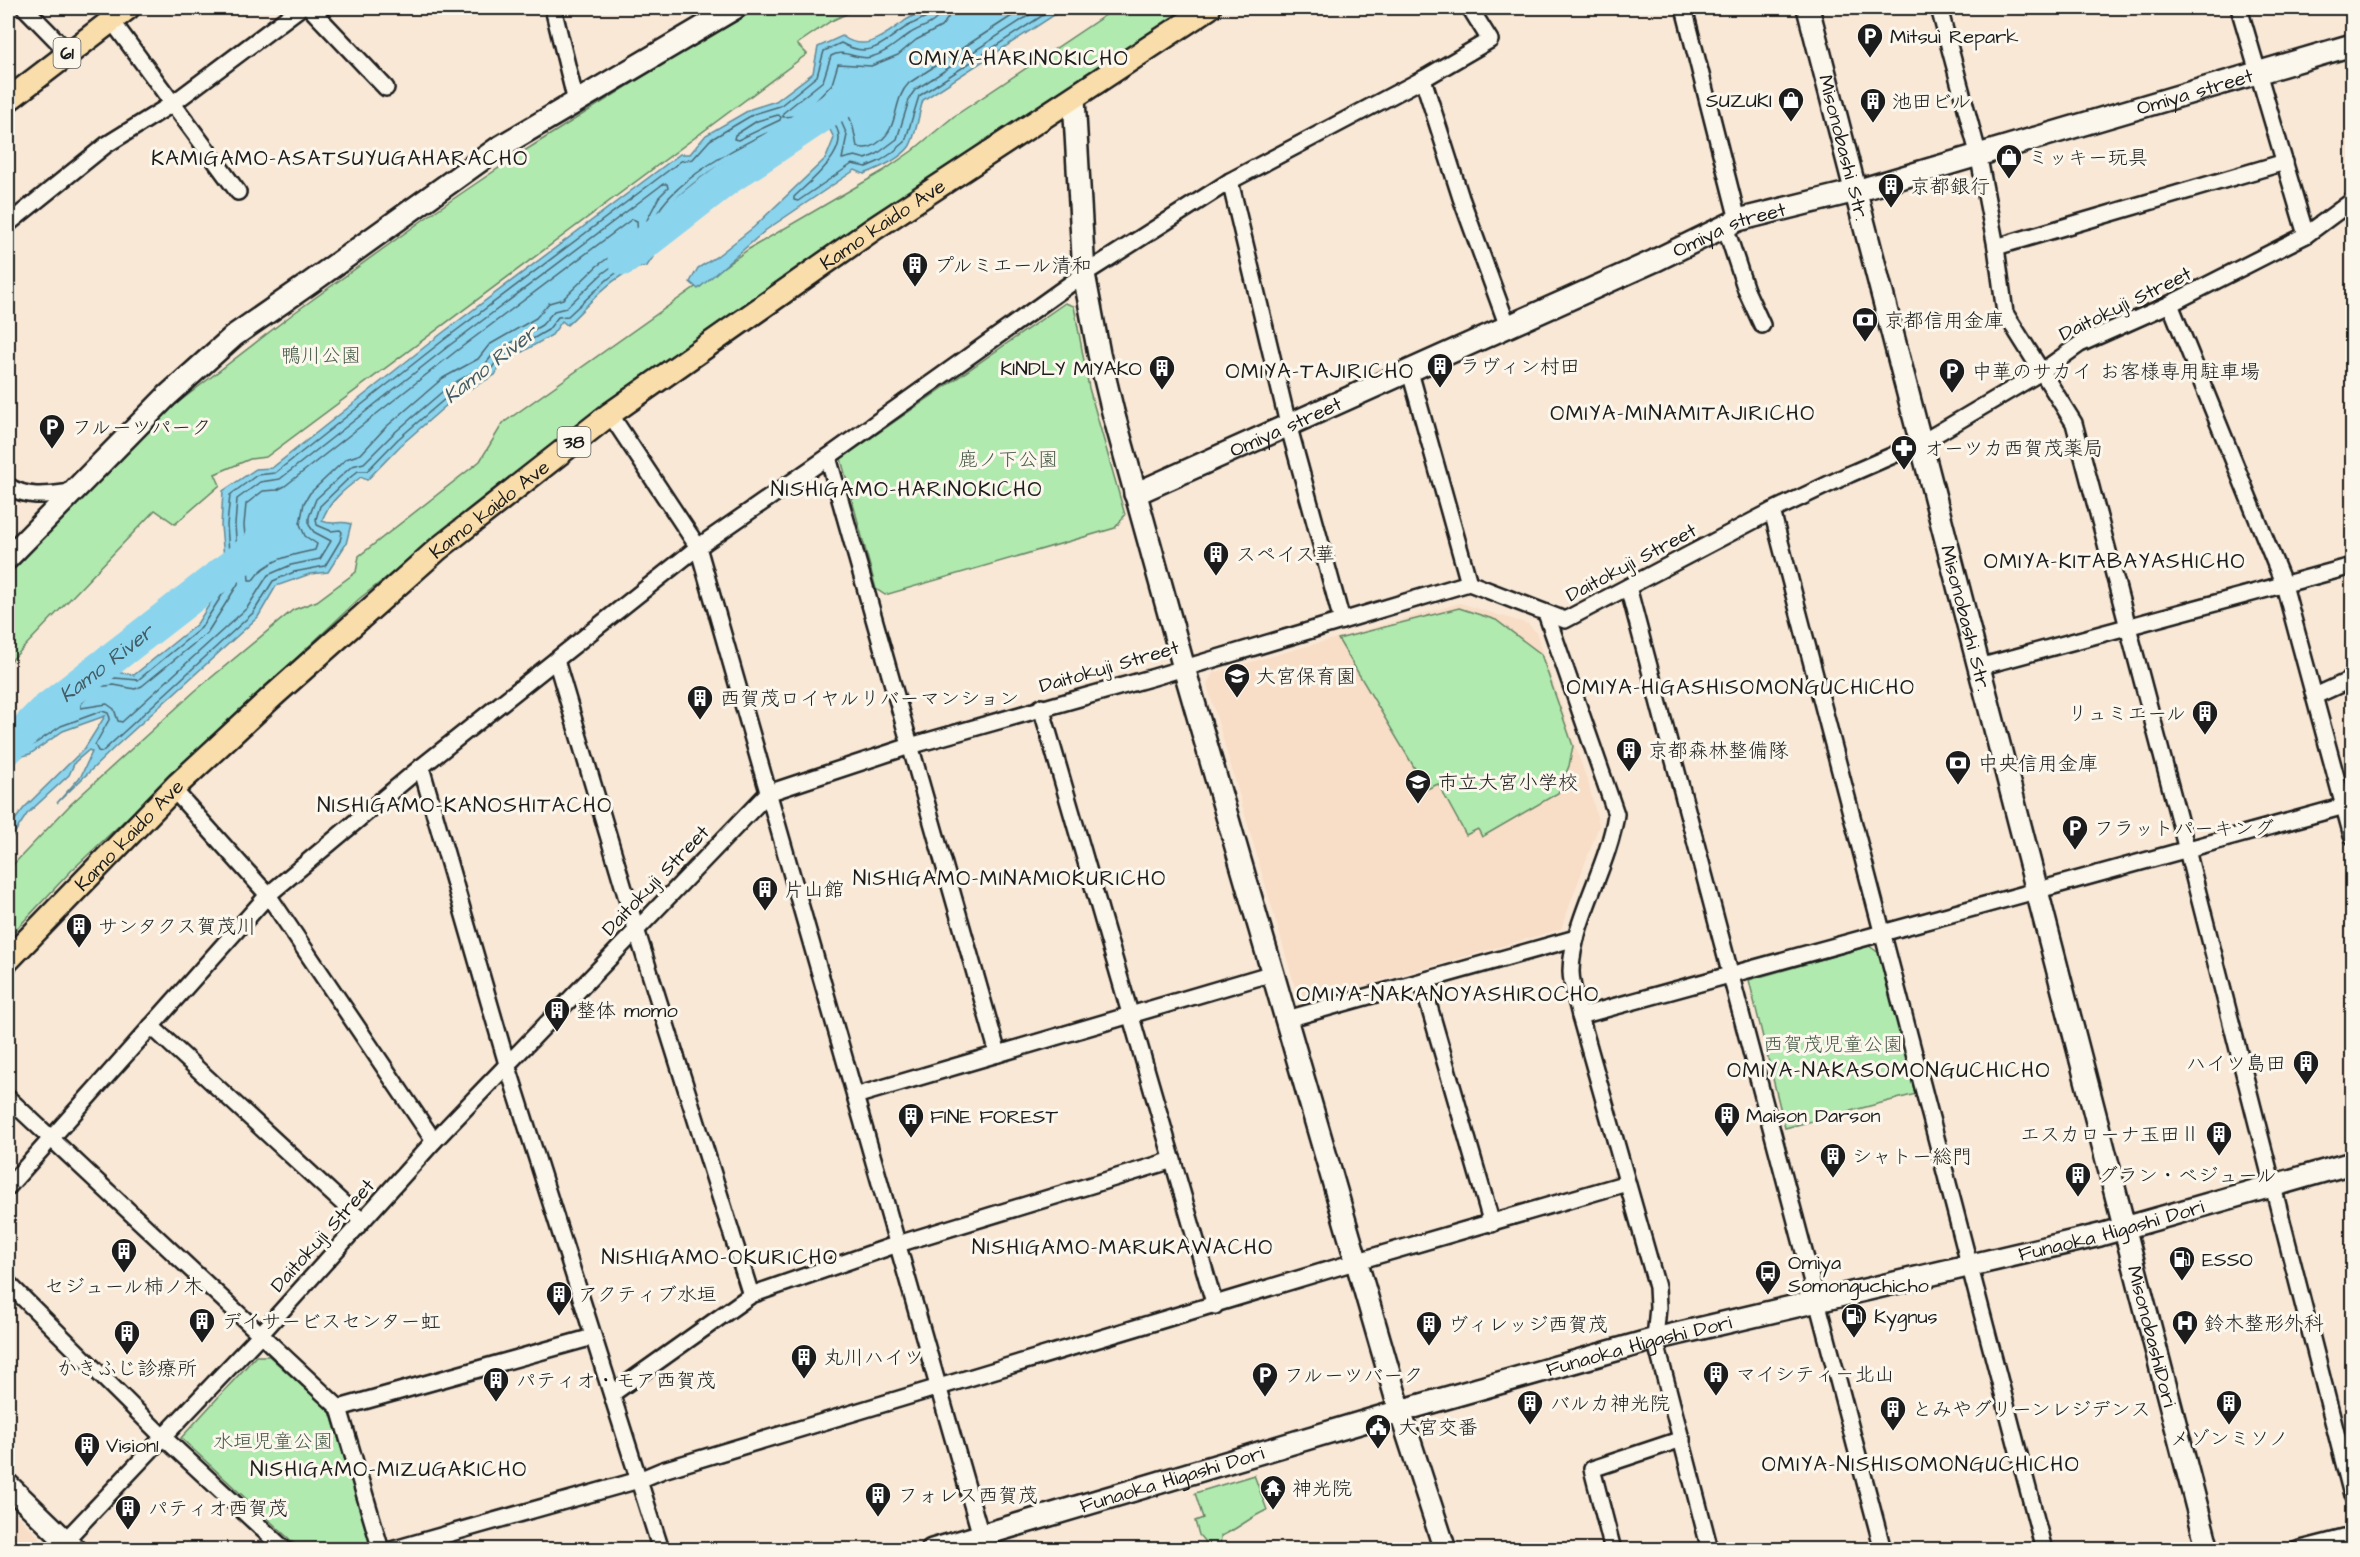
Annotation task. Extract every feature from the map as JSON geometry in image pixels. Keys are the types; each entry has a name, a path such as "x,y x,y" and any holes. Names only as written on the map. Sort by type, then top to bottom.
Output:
{"main road":[{"name":"Kamo kaido Ave","path":"8,960 173,789 273,696 438,549 610,414 872,230 1209,8"},
{"name":"61","path":"8,100 120,14"}],"street":[{"path":"25,8 63,47 66,54"},
{"path":"8,224 106,145 172,104 300,8"},
{"path":"310,8 386,88"},
{"path":"553,8 576,102"},
{"path":"8,558 167,396 234,335 498,148 735,8"},
{"path":"8,1187 268,895 421,767 698,548 828,458 1084,274 1230,181 1423,79 1490,40 1470,8"},
{"path":"1684,8 1746,290 1762,325"},
{"name":"Misonobashi Str.","path":"1808,8 2125,1228"},
{"path":"1939,8 1978,153 2006,313 2074,423 2274,1185 2352,1495"},
{"path":"2240,8 2306,235"},
{"path":"120,14 172,104 238,192"},
{"name":"Omiya street","path":"1135,494 1288,424 1410,372 1732,223 1856,190 2352,45"},
{"path":"1423,79 1461,198 1508,327"},
{"path":"1074,98 1084,274 1099,354 1135,494 1184,668 1400,1410 1445,1550"},
{"path":"1996,247 2285,162"},
{"path":"1230,181 1288,424 1342,621"},
{"name":"Daitokuji Street","path":"65,1546 162,1436 259,1336 434,1141 768,793 910,746 1184,668 1469,583 1565,620 1772,511 1921,443 2041,372 2080,344 2170,304 2306,235 2352,201"},
{"path":"2170,304 2284,585 2349,805 2352,836"},
{"path":"1410,372 1469,583"},
{"path":"610,414 698,548 983,1542"},
{"path":"828,458 998,1054"},
{"path":"8,486 16,492 38,496 71,492"},
{"path":"1772,511 1884,933 2043,1550"},
{"path":"1979,667 2352,566"},
{"path":"1628,587 1883,1550"},
{"path":"1546,613 1616,814 1613,836 1576,938 1571,972 1580,1016 1657,1287 1655,1339 1710,1550"},
{"path":"556,660 636,929 751,1295"},
{"path":"2315,696 2352,679"},
{"path":"1041,707 1215,1305"},
{"path":"421,767 507,1064 661,1550"},
{"path":"173,789 268,895 434,1141"},
{"path":"1580,1016 2349,805"},
{"path":"1287,1019 1576,938"},
{"path":"855,1096 1273,974"},
{"path":"1422,982 1492,1224"},
{"path":"151,1026 362,1221"},
{"path":"8,1098 259,1336 339,1408 381,1550"},
{"path":"612,1394 751,1295 898,1244 1173,1160"},
{"name":"Funaoka Higashi Dori","path":"932,1550 983,1542 1400,1410 1655,1339 2125,1228 2352,1163"},
{"path":"391,1550 639,1480 663,1470 1358,1261 1627,1183"},
{"name":"MisonobashiDori","path":"2125,1228 2208,1550"},
{"path":"8,1283 162,1436 285,1550"},
{"path":"339,1408 593,1337"},
{"path":"1613,1550 1592,1469 1682,1439"},
{"path":"8,1485 65,1546"},
{"path":"2297,1550 2352,1536"}],"shaded area":[{"name":"市立大宮小学校","path":"1460,603 1528,624 1536,632 1589,786 1599,825 1561,929 1306,1002 1298,997 1207,684 1213,673"},
{"path":"8,1507 39,1537 38,1549 8,1549"}],"green space":[{"name":"鴨川公園","path":"759,8 859,8 831,21 797,44 807,54 266,457 250,459 215,474 220,485 175,524 155,510 8,664 8,576 84,494 171,408 294,313 434,212 521,153 674,57"},
{"path":"1116,8 1193,8 607,403 359,599 71,871 8,938 8,870 71,804 195,691 293,610 317,601 356,572 359,556 480,461 503,423 749,249 883,171 912,151 953,117"},
{"name":"鹿ノ下公園","path":"1065,303 1074,306 1089,388 1125,515 1115,528 885,595 876,589 841,459"},
{"path":"1459,608 1496,620 1541,654 1573,746 1569,766 1558,793 1482,837 1478,829 1466,835 1438,784 1427,789 1338,639"},
{"name":"西賀茂児童公園","path":"1869,946 1879,953 1916,1094 1785,1128 1749,980"},
{"name":"水垣児童公園","path":"256,1356 269,1356 330,1411 372,1548 300,1549 181,1438"},
{"path":"1254,1475 1267,1510 1221,1536 1220,1548 1211,1549 1199,1535 1195,1521 1203,1518 1195,1493"}],"water":[{"path":"932,8 1065,8 923,100 911,143 895,160 864,174 855,170 766,230 698,289 690,282 698,268 754,227 826,158 834,138 828,126 791,130 736,155 694,183 665,213 659,227 661,245 647,266 624,274 594,298 567,325 562,321 552,335 501,364 495,375 457,396 402,444 367,480 361,477 343,491 328,508 322,521 351,524 346,544 328,572 310,574 276,586 258,617 57,803 81,776 92,752 89,750 75,762 69,775 27,814 8,843 8,829 24,808 85,748 105,716 63,731 30,754 8,760 8,741 24,725 65,702 89,674 115,672 134,675 197,624 226,578 221,526 223,491 256,469 272,468 441,334 680,154 690,154 706,135 751,109 776,101 813,73 818,47 842,36 858,43 874,41 916,14"}],"waterway":[{"name":"Kamo River","path":"624,259 727,179 838,105"},
{"name":"Kamo River","path":"8,748 43,712 260,544"}],"place":[{"name":"Mitsui Repark","path":"1870,59"},
{"name":"SUZUKI","path":"1791,123"},
{"name":"池田ビル","path":"1873,124"},
{"name":"ミッキー玩具","path":"2009,180"},
{"name":"京都銀行","path":"1891,209"},
{"name":"プルミエール清和","path":"915,288"},
{"name":"京都信用金庫","path":"1865,343"},
{"name":"ラヴィン村田","path":"1440,389"},
{"name":"KINDLY MIYAKO","path":"1162,391"},
{"name":"中華のサカイ お客様専用駐車場","path":"1952,394"},
{"name":"フルーツパーク","path":"52,450"},
{"name":"オーツカ西賀茂薬局","path":"1904,471"},
{"name":"スペイス華","path":"1216,577"},
{"name":"大宮保育園","path":"1237,699"},
{"name":"西賀茂ロイヤルリバーマンション","path":"700,721"},
{"name":"リュミエール","path":"2205,736"},
{"name":"京都森林整備隊","path":"1629,773"},
{"name":"中央信用金庫","path":"1958,786"},
{"name":"市立大宮小学校","path":"1418,805"},
{"name":"フラットパーキング","path":"2075,851"},
{"name":"片山館","path":"765,912"},
{"name":"サンタクス賀茂川","path":"79,949"},
{"name":"整体 momo","path":"557,1033"},
{"name":"ハイツ島田","path":"2306,1086"},
{"name":"Maison Darson","path":"1727,1138"},
{"name":"FINE FOREST","path":"911,1139"},
{"name":"エスカローナ玉田Ⅱ","path":"2219,1157"},
{"name":"シャトー総門","path":"1833,1179"},
{"name":"グラン・べジュール","path":"2078,1198"},
{"name":"セジュール柿ノ木","path":"124,1274"},
{"name":"ESSO","path":"2182,1282"},
{"name":"Omiya Somonguchicho","path":"1768,1296"},
{"name":"アクティブ水垣","path":"559,1317"},
{"name":"Kygnus","path":"1854,1339"},
{"name":"デイサービスセンター虹","path":"202,1344"},
{"name":"鈴木整形外科","path":"2185,1346"},
{"name":"ヴィレッジ西賀茂","path":"1429,1347"},
{"name":"かきふじ診療所","path":"127,1356"},
{"name":"丸川ハイツ","path":"804,1380"},
{"name":"マイシティ－北山","path":"1716,1397"},
{"name":"フルーツバーク","path":"1265,1398"},
{"name":"パティオ・モア西賀茂","path":"496,1403"},
{"name":"バルカ神光院","path":"1530,1426"},
{"name":"メゾンミソノ","path":"2229,1426"},
{"name":"とみやグリーンレジデンス","path":"1893,1432"},
{"name":"大宮交番","path":"1378,1450"},
{"name":"Vision1","path":"87,1468"},
{"name":"神光院","path":"1273,1511"},
{"name":"フォレス西賀茂","path":"878,1518"},
{"name":"パティオ西賀茂","path":"128,1531"}],"district":[{"name":"OMIYA-HARINOKICHO","path":"1019,58"},
{"name":"KAMIGAMO-ASATSUYUGAHARACHO","path":"340,158"},
{"name":"OMIYA-TAJIRICHO","path":"1320,371"},
{"name":"OMIYA-MINAMITAJIRICHO","path":"1683,413"},
{"name":"NISHIGAMO-HARINOKICHO","path":"907,489"},
{"name":"OMIYA-KITABAYASHICHO","path":"2115,561"},
{"name":"OMIYA-HIGASHISOMONGUCHICHO","path":"1741,687"},
{"name":"NISHIGAMO-KANOSHITACHO","path":"465,805"},
{"name":"NISHIGAMO-MINAMIOKURICHO","path":"1010,878"},
{"name":"OMIYA-NAKANOYASHIROCHO","path":"1448,994"},
{"name":"OMIYA-NAKASOMONGUCHICHO","path":"1889,1070"},
{"name":"NISHIGAMO-MARUKAWACHO","path":"1123,1247"},
{"name":"NISHIGAMO-OKURICHO","path":"720,1257"},
{"name":"OMIYA-NISHISOMONGUCHICHO","path":"1921,1464"},
{"name":"NISHIGAMO-MIZUGAKICHO","path":"389,1469"}]}
